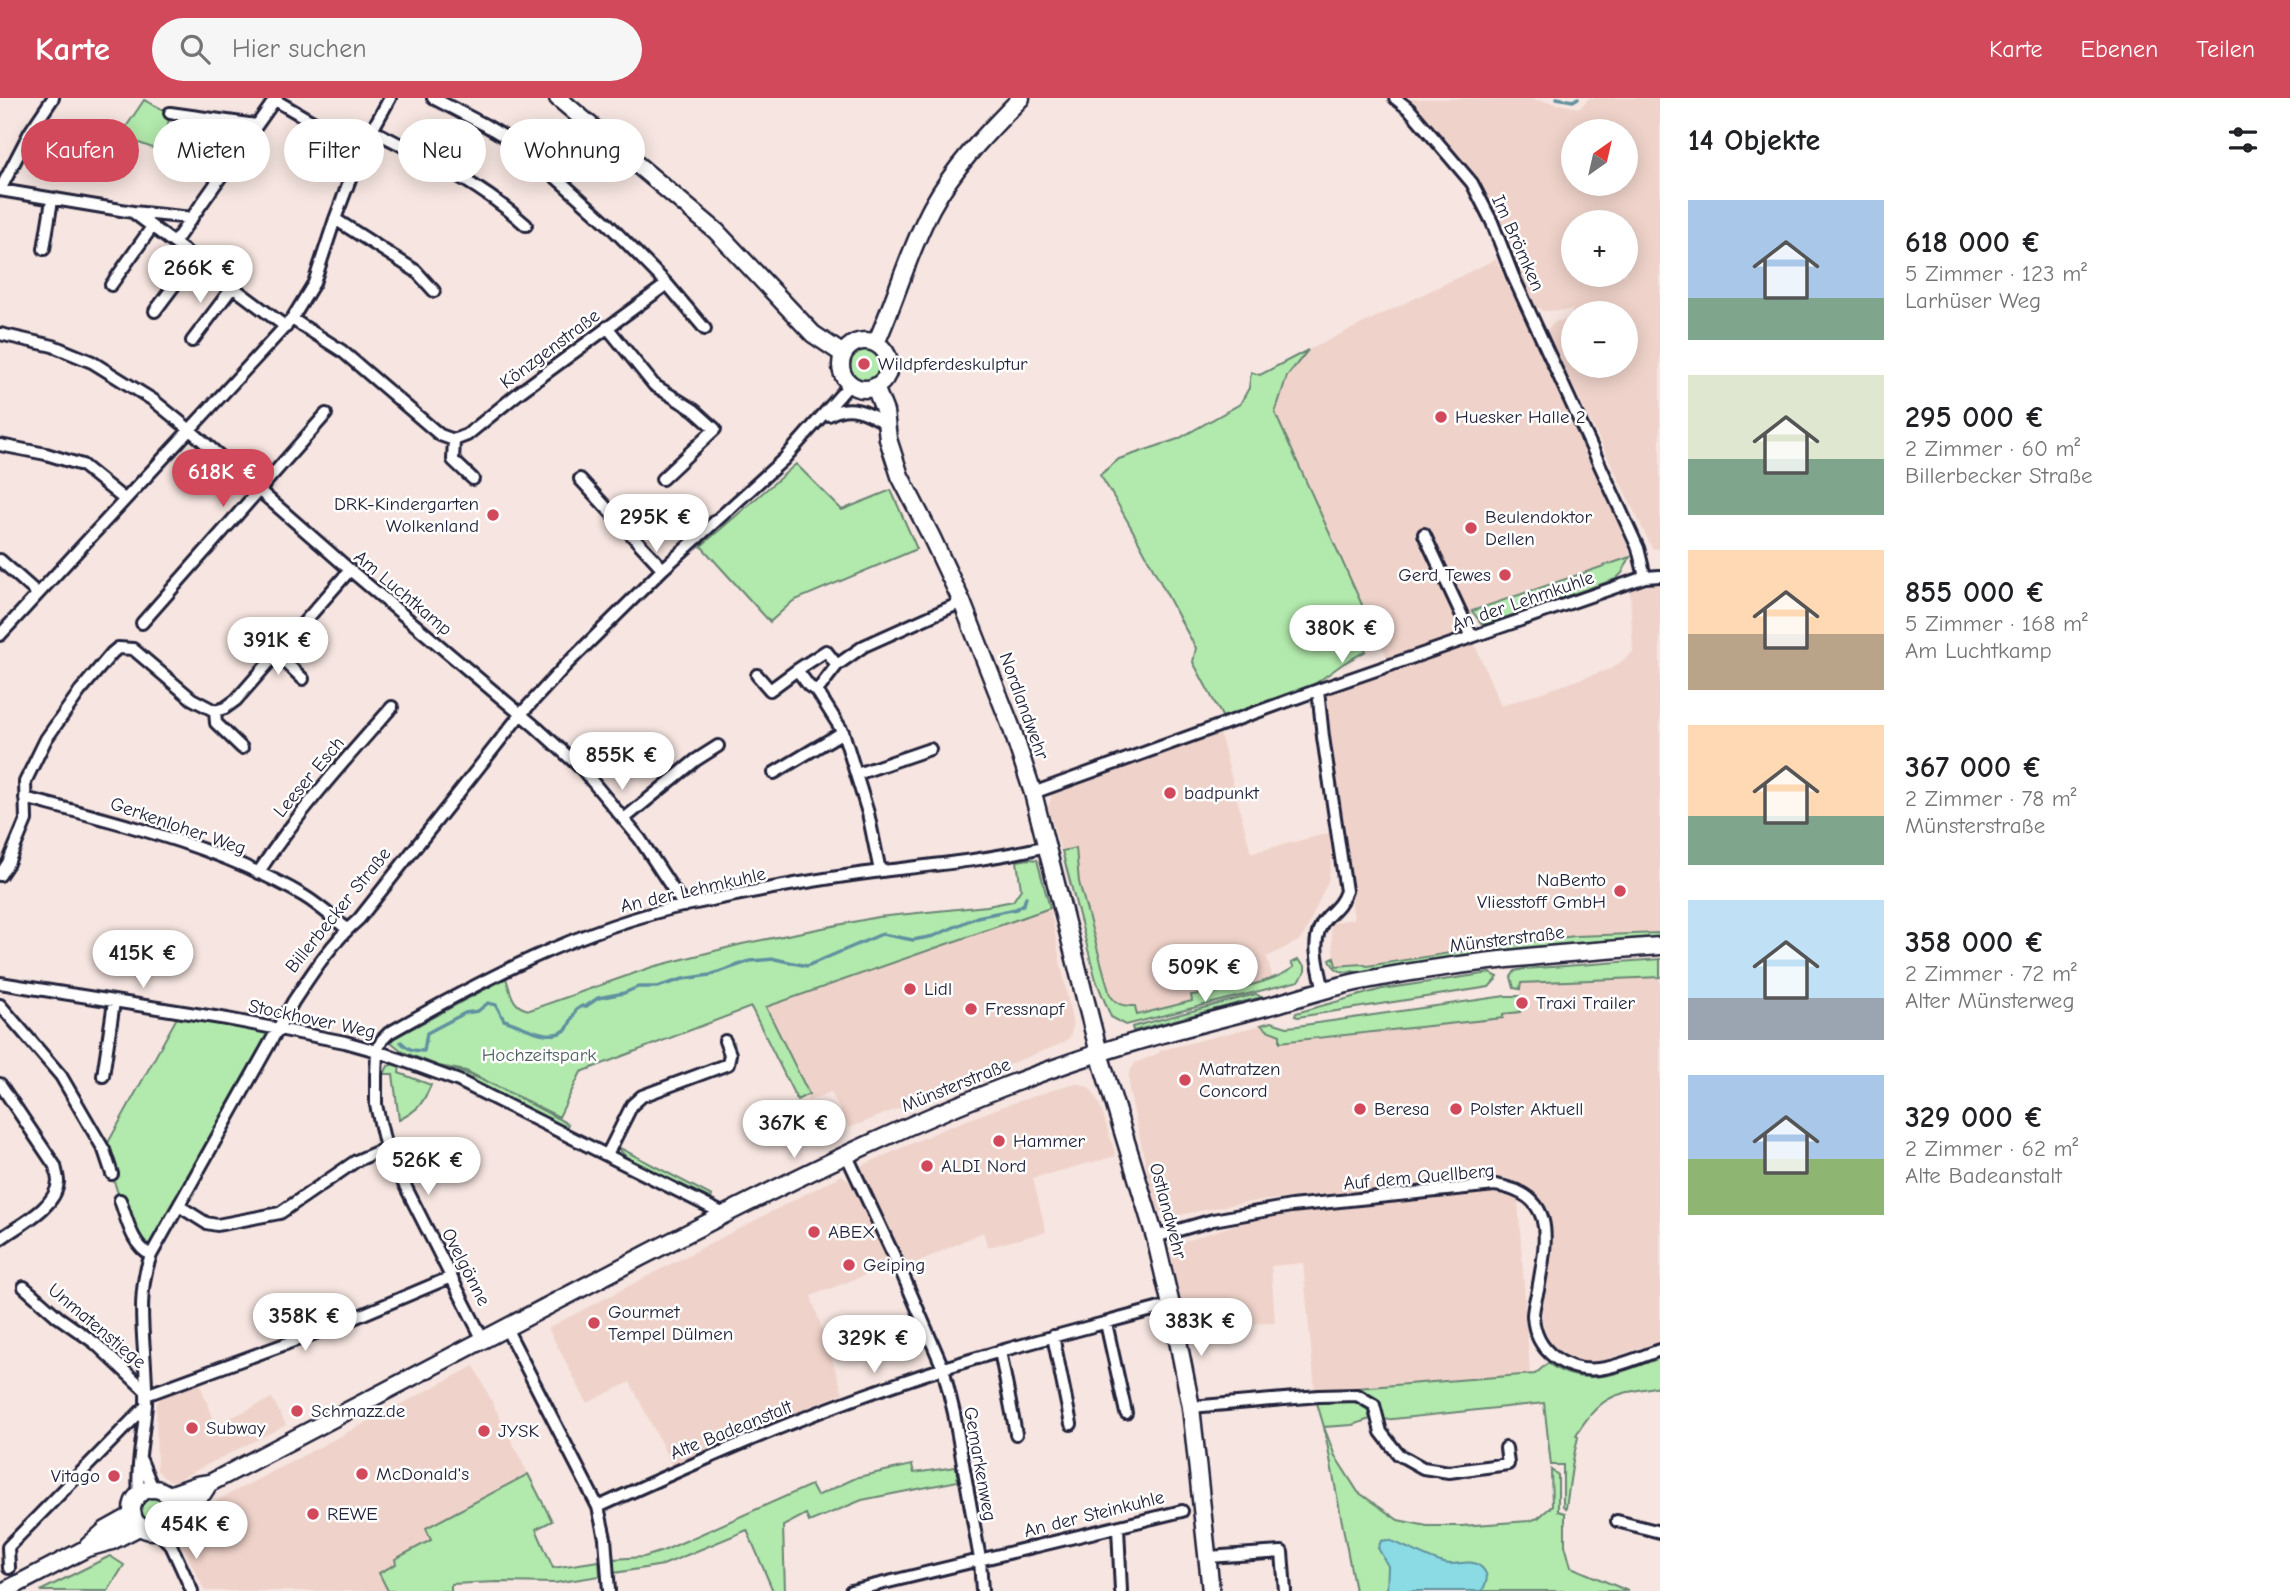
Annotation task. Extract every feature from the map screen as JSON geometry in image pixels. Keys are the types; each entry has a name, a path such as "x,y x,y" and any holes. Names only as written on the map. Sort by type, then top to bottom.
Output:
{"main road":[{"path":"558,98 716,231 813,334 843,354"},
{"path":"876,343 932,208 973,148 1021,98"},
{"path":"861,341 876,343 887,354 889,369 882,383 862,390 850,384 841,370 843,354 847,348 861,341"},
{"name":"Nordlandwehr","path":"875,387 885,412 891,452 900,476 932,536 962,602 1012,729 1033,793 1099,1053"},
{"name":"Münsterstraße","path":"13,1589 87,1548 106,1530 157,1517 203,1493 209,1483 724,1214 846,1154 967,1102 1099,1053 1355,983 1431,969 1577,952 1660,946"},
{"name":"Ostlandwehr","path":"1099,1053 1155,1237 1171,1306 1191,1406 1211,1591"},
{"path":"146,1492 164,1492 157,1517 134,1500 146,1492"}],"street":[{"path":"53,98 30,132 0,190 133,212 192,218"},
{"path":"378,119 390,98"},
{"path":"433,98 485,124 522,148 610,225 667,284 705,329"},
{"name":"Im Brömken","path":"1395,98 1410,110 1472,183 1638,548 1645,577"},
{"path":"260,119 275,99 309,119"},
{"path":"170,113 213,119"},
{"path":"384,136 454,172 503,205 526,225"},
{"path":"174,243 217,182"},
{"path":"0,635 289,323 314,283 349,182"},
{"path":"44,249 52,200"},
{"path":"133,212 232,288 342,351 440,435 454,440 453,460 473,479"},
{"path":"335,219 416,271 434,291"},
{"path":"111,285 152,227"},
{"path":"155,311 194,259"},
{"name":"Könzgenstraße","path":"454,440 467,435 667,284"},
{"path":"192,341 232,288"},
{"path":"607,327 654,385 694,410 715,429 662,479"},
{"name":"Am Luchtkamp","path":"0,334 53,346 92,362 153,400 190,430 582,769 640,839 684,906"},
{"name":"Billerbecker Straße","path":"146,1492 137,1474 141,1460 146,1397 143,1291 145,1271 151,1255 311,973 347,929 359,919 520,715 565,665 663,569 765,478 850,384"},
{"name":"Billerbecker Straße","path":"820,420 838,409 855,409 886,423"},
{"path":"142,623 326,414"},
{"path":"0,445 37,451 82,465 124,499"},
{"path":"580,479 663,569"},
{"path":"1424,534 1472,637"},
{"path":"0,560 37,593"},
{"path":"215,712 236,700 349,570"},
{"name":"An der Lehmkuhle","path":"1033,793 1645,577 1660,576"},
{"path":"817,691 837,665 864,646 962,602"},
{"path":"0,875 8,863 26,820 25,782 41,750 80,691 118,648 133,649 192,699 215,712"},
{"path":"757,675 770,690 825,651 837,665"},
{"path":"276,653 303,679"},
{"path":"797,670 808,686 817,691 843,732 868,813 880,871"},
{"path":"1318,691 1346,891 1343,901 1326,918 1316,938 1324,991"},
{"name":"Leeser Esch","path":"258,873 283,835 392,707"},
{"path":"215,712 216,723 242,748"},
{"path":"774,773 843,732"},
{"path":"624,819 696,760 718,746"},
{"path":"857,774 930,749"},
{"name":"Gerkenloher Weg","path":"25,798 107,819 219,854 306,897 347,929"},
{"name":"An der Lehmkuhle","path":"377,1051 389,1033 515,965 634,919 684,906 880,871 975,861 1047,846"},
{"name":"Stockhover Weg","path":"0,983 227,1019 345,1042 377,1051 459,1081 724,1214"},
{"path":"103,1076 114,1002"},
{"path":"0,1005 61,1076 104,1150 112,1174"},
{"path":"607,1155 632,1105 642,1096 728,1064 730,1054 725,1041"},
{"name":"Ovelgönne","path":"377,1051 376,1105 386,1148 483,1340"},
{"path":"0,1084 55,1166 58,1181 55,1194 45,1206 0,1239"},
{"path":"179,1206 206,1223 217,1226 280,1213 356,1161 386,1148"},
{"name":"Gemarkenweg","path":"846,1154 943,1368 954,1413 980,1559 982,1591"},
{"name":"Auf dem Quellberg","path":"1155,1237 1213,1220 1291,1206 1495,1185 1513,1188 1525,1195 1539,1210 1546,1233 1533,1314 1537,1335 1548,1353 1566,1367 1591,1371 1660,1350"},
{"path":"120,1200 136,1243 151,1255"},
{"path":"9,1568 8,1547 146,1397 340,1324 451,1277"},
{"name":"Unmatenstiege","path":"24,1287 58,1317 95,1343 146,1397"},
{"name":"Alte Badeanstalt","path":"598,1507 720,1452 897,1383 1000,1351 1171,1306"},
{"path":"1106,1323 1126,1413"},
{"path":"506,1328 598,1507 605,1538 609,1591"},
{"path":"1054,1336 1071,1424"},
{"path":"1000,1351 1016,1434"},
{"path":"1191,1406 1357,1395 1374,1405 1381,1432 1398,1454 1423,1468 1449,1472 1508,1464 1506,1448"},
{"name":"An der Steinkuhle","path":"851,1591 1182,1511"},
{"path":"157,1517 192,1591"},
{"path":"1617,1521 1660,1532"},
{"path":"1118,1528 1121,1591"},
{"path":"1208,1557 1282,1552 1285,1591"}],"shaded area":[{"path":"1526,98 1580,108 1589,98 1660,98 1660,549 1652,548 1569,378 1638,378 1638,301 1561,301 1561,310 1542,311 1536,308 1478,182 1403,99"},
{"path":"1496,259 1629,548 1630,557 1472,611 1474,643 1501,706 1613,668 1633,652 1630,589 1660,582 1660,933 1575,936 1367,966 1362,964 1335,967 1330,923 1354,919 1323,696 1393,670 1275,413 1287,376 1308,350"},
{"path":"1561,321 1561,361 1547,332 1551,325"},
{"path":"1220,733 1251,853 1329,833 1332,858 1328,881 1304,935 1267,957 1273,980 1122,1019 1107,1004 1048,808 1052,794"},
{"path":"1050,908 1073,1026 1070,1037 1063,1043 849,1128 831,1092 808,1101 760,1009"},
{"path":"1660,977 1660,1341 1606,1360 1588,1363 1568,1357 1553,1346 1542,1320 1553,1249 1552,1228 1547,1209 1527,1187 1507,1178 1482,1178 1240,1203 1169,1217 1155,1206 1129,1090 1129,1073 1135,1063 1162,1050 1261,1025 1280,1035 1280,1041 1503,1018 1503,1014 1520,1011 1520,983"},
{"path":"1071,1084 1080,1084 1093,1092 1101,1108 1116,1156 1033,1178 1046,1232 988,1247 983,1232 905,1268 858,1169 946,1128"},
{"path":"842,1175 857,1192 891,1265 811,1296 843,1393 672,1465 630,1382 587,1403 548,1328"},
{"path":"1487,1193 1518,1200 1530,1375 1315,1390 1303,1263 1271,1266 1275,1323 1185,1325 1170,1256 1177,1244 1246,1221 1278,1215"},
{"path":"474,1366 528,1474 426,1528 432,1540 395,1559 397,1563 379,1573 388,1591 205,1591 176,1533 178,1521"},
{"path":"198,1380 216,1425 272,1398 286,1425 173,1482 157,1470 156,1405 163,1394"}],"green space":[{"path":"144,100 170,113 169,119 153,119 153,148 139,143 139,119 131,119"},
{"path":"865,347 877,353 883,365 877,377 865,383 853,377 847,365 853,353"},
{"path":"1308,350 1287,376 1275,413 1373,629 1359,636 1366,651 1312,686 1223,718 1193,662 1196,648 1126,517 1100,475 1119,459 1178,439 1240,404 1249,388 1251,372 1260,375"},
{"path":"796,464 842,510 891,490 917,549 793,601 770,622 701,546"},
{"path":"1630,557 1616,579 1487,624 1482,624 1472,611"},
{"path":"1076,848 1079,882 1110,995 1121,1004 1135,1006 1137,1015 1192,1001 1191,995 1217,992 1235,982 1238,989 1267,980 1288,971 1294,967 1291,963 1298,960 1305,966 1305,972 1299,981 1126,1025 1111,1017 1096,980 1062,851"},
{"name":"Hochzeitspark","path":"1037,860 1050,908 766,1007 809,1094 797,1100 751,1007 581,1072 559,1117 466,1071 439,1066 403,1052 391,1042 506,978 516,1003 530,1010 652,967 742,944 878,917 1013,901 1021,889 1017,861"},
{"path":"1660,933 1660,940 1506,952 1494,946 1575,936"},
{"path":"1475,949 1470,956 1464,958 1356,975 1355,971 1343,972 1337,969 1330,959 1334,957 1336,966 1367,966"},
{"path":"1660,959 1660,977 1521,983 1520,989 1514,988 1511,977 1515,971 1524,969"},
{"path":"1490,973 1498,977 1489,987 1295,1016 1296,1013 1382,989"},
{"path":"1256,994 1261,997 1133,1031 1132,1027"},
{"path":"1520,996 1520,1012 1503,1014 1503,1018 1280,1042 1280,1035 1261,1025 1271,1022 1287,1027 1297,1026"},
{"path":"180,1012 279,1030 151,1255 144,1251 120,1200 104,1150"},
{"path":"388,1066 400,1066 399,1073 431,1085 419,1106 399,1120 393,1074 384,1074"},
{"path":"442,1068 487,1082 568,1124 565,1129"},
{"path":"803,1112 814,1112 817,1115 830,1140 820,1145"},
{"path":"616,1146 712,1196 711,1199 628,1159"},
{"path":"1660,1358 1660,1386 1610,1398 1593,1411 1576,1435 1578,1437 1566,1508 1563,1506 1563,1465 1551,1465 1544,1403 1384,1420 1375,1400 1357,1388 1535,1374 1548,1363 1575,1376 1604,1376"},
{"path":"1356,1401 1366,1405 1370,1419 1352,1425 1324,1427 1317,1403"},
{"path":"1324,1427 1335,1456 1358,1492 1398,1520 1427,1526 1461,1526 1538,1518 1552,1506 1551,1470 1558,1475 1558,1511 1565,1513 1565,1545 1571,1567 1628,1591 1355,1591"},
{"path":"912,1465 914,1473 956,1467 958,1481 862,1500 809,1522 806,1514 783,1526 785,1591 773,1591 747,1530 663,1565 614,1573 613,1559 644,1557 663,1551 811,1485 817,1496 858,1477"},
{"path":"528,1474 552,1521 536,1529 553,1568 599,1561 600,1576 555,1583 451,1584 451,1591 388,1591 379,1573 396,1564 395,1559 431,1540 426,1528"},
{"path":"154,1496 163,1500 167,1509 163,1518 154,1522 145,1518 141,1509 145,1500"},
{"path":"110,1556 124,1565 108,1591 40,1591"}],"water":[{"path":"1387,1540 1444,1563 1476,1564 1487,1576 1484,1588 1482,1591 1387,1591 1388,1566 1378,1548 1381,1541"}],"waterway":[{"path":"1557,98 1573,101 1578,98"},
{"path":"401,1042 412,1050 424,1051 427,1033 465,1013 478,1011 488,1003 496,1005 504,1020 544,1034 560,1033 567,1029 576,1010 598,998 638,987 657,987 710,975 750,961 775,959 807,966 882,934 913,940 934,936 977,917 1016,909 1024,904 1026,897"}],"place":[{"name":"Wildpferdeskulptur","path":"864,364"},
{"name":"Huesker Halle 2","path":"1441,417"},
{"name":"DRK-Kindergarten Wolkenland","path":"493,515"},
{"name":"Beulendoktor Dellen","path":"1471,528"},
{"name":"Gerd Tewes","path":"1505,575"},
{"name":"badpunkt","path":"1170,793"},
{"name":"NaBento Vliesstoff GmbH","path":"1620,891"},
{"name":"Lidl","path":"910,989"},
{"name":"Traxi Trailer","path":"1522,1003"},
{"name":"Fressnapf","path":"971,1009"},
{"name":"Matratzen Concord","path":"1185,1080"},
{"name":"Beresa","path":"1360,1109"},
{"name":"Polster Aktuell","path":"1456,1109"},
{"name":"Hammer","path":"999,1141"},
{"name":"ALDI Nord","path":"927,1166"},
{"name":"ABEX","path":"814,1232"},
{"name":"Geiping","path":"849,1265"},
{"name":"Gourmet Tempel Dülmen","path":"594,1323"},
{"name":"Schmazz.de","path":"297,1411"},
{"name":"Subway","path":"192,1428"},
{"name":"JYSK","path":"484,1431"},
{"name":"McDonald's","path":"362,1474"},
{"name":"Vitago","path":"114,1476"},
{"name":"REWE","path":"313,1514"}]}
